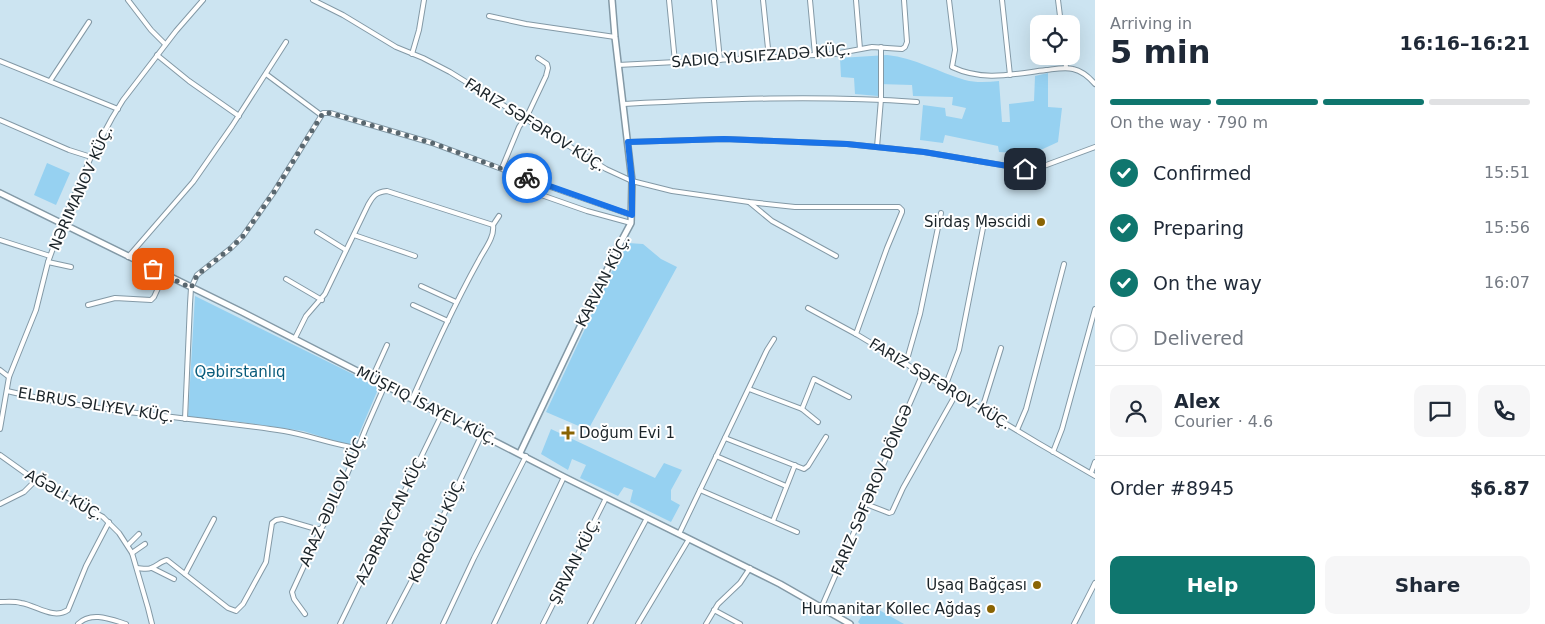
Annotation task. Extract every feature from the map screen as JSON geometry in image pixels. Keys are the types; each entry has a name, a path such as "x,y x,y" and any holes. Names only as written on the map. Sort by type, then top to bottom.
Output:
{"street":[{"path":"128,0 151,30 165,44"},
{"name":"NƏRIMANOV KÜÇ.","path":"0,430 9,377 36,310 50,256 91,157 118,109 165,44 203,0"},
{"name":"FARIZ SƏFƏROV KÜÇ.","path":"313,0 343,15 387,42 450,72 606,169 632,181 683,193 795,207 896,206 901,208 902,212 886,248 856,334 1093,474"},
{"path":"412,54 419,30 424,0"},
{"name":"KARVAN KÜÇ.","path":"520,453 631,223 632,181 612,0"},
{"path":"669,0 675,62"},
{"path":"714,0 720,60"},
{"path":"763,0 769,58"},
{"path":"810,0 815,55"},
{"path":"856,0 860,49"},
{"name":"SADIQ YUSIFZADƏ KÜÇ.","path":"618,65 834,54 881,47 902,49 907,42 904,0"},
{"path":"949,0 954,50 952,67 962,72 982,76 1010,75 1066,68 1077,70 1087,75 1095,84"},
{"path":"1002,0 1010,75"},
{"path":"1058,0 1060,15"},
{"path":"489,16 526,24 615,37"},
{"path":"50,82 89,22"},
{"path":"128,257 193,182 239,116 286,42"},
{"path":"877,147 881,99 881,47"},
{"path":"156,56 239,116"},
{"path":"502,168 519,128 546,76 547,64 538,58"},
{"path":"0,60 118,109"},
{"path":"266,74 321,115"},
{"path":"624,104 733,99 881,99 917,102"},
{"path":"191,288 197,275 236,243 248,229 274,192 323,113 330,113 403,134 632,215"},
{"path":"0,120 69,150 91,157"},
{"path":"628,142 724,139 847,144 924,152 1015,168 1034,169 1095,147"},
{"path":"527,178 526,186 530,190 586,211 631,223"},
{"path":"295,338 306,316 322,300 373,196 378,192 387,191 493,225"},
{"name":"MÜŞFIQ İSAYEV KÜÇ.","path":"0,194 295,338 606,498 750,568 822,606 850,624"},
{"path":"749,202 772,221 836,256"},
{"path":"906,363 920,314 941,213"},
{"path":"412,398 456,302 494,230 493,225 499,216"},
{"path":"945,386 959,350 983,228"},
{"path":"317,232 346,250"},
{"path":"354,235 415,256"},
{"path":"0,240 50,256"},
{"path":"48,262 71,267"},
{"path":"1017,430 1026,409 1064,264"},
{"path":"88,305 115,298 151,300 164,274"},
{"path":"286,279 322,300"},
{"path":"421,286 456,302"},
{"name":"ELBRUS ƏLIYEV KÜÇ.","path":"185,418 191,288"},
{"path":"413,305 448,320"},
{"path":"808,308 856,334"},
{"path":"1053,452 1062,429 1095,309"},
{"path":"679,534 774,339"},
{"path":"372,378 387,345"},
{"path":"982,409 1002,348"},
{"path":"0,370 9,377"},
{"name":"FARIZ SƏFƏROV DÖNGƏ","path":"822,606 923,374"},
{"path":"802,409 814,379 849,397"},
{"name":"ARAZ ƏDILOV KÜÇ.","path":"305,614 294,599 292,592 321,529 332,511 385,385"},
{"path":"749,389 802,409 818,422"},
{"name":"ELBRUS ƏLIYEV KÜÇ.","path":"7,391 54,401 285,432 346,447 358,448"},
{"path":"866,504 889,513 892,512 907,481 956,394"},
{"name":"AZƏRBAYCAN KÜÇ.","path":"340,624 442,414"},
{"name":"KOROĞLU KÜÇ.","path":"389,624 420,565 482,434"},
{"path":"725,438 806,469 826,438"},
{"name":"AĞƏLI KÜÇ.","path":"0,455 36,480 93,511 109,522 128,545 132,553 152,624"},
{"path":"443,624 526,456"},
{"path":"716,456 786,486"},
{"path":"1093,474 1095,462"},
{"path":"773,521 795,465"},
{"path":"494,624 564,476"},
{"path":"0,504 24,492 36,480"},
{"path":"700,490 797,532"},
{"name":"ŞIRVAN KÜÇ.","path":"543,624 606,498"},
{"path":"590,624 647,518"},
{"path":"185,574 214,519"},
{"path":"137,568 152,568 167,560 228,608 236,612 243,604 266,562 272,523 282,519 321,529"},
{"path":"0,602 22,603 58,614 68,610 86,566 109,522"},
{"path":"128,545 140,534"},
{"path":"638,624 689,539"},
{"path":"132,553 145,544"},
{"path":"152,568 174,580"},
{"path":"706,624 714,610 740,583 750,568"},
{"path":"1074,624 1095,583"},
{"path":"714,610 740,624"},
{"path":"78,624 83,619 92,617 126,624"}],"green space":[{"path":"887,55 917,62 965,80 978,82 999,81 1002,122 1010,122 1009,104 1034,101 1035,76 1048,73 1048,107 1062,108 1058,142 1032,154 999,152 998,146 945,135 943,143 920,140 923,105 945,108 946,116 962,119 966,108 952,105 953,97 913,96 912,85 878,84 878,96 855,94 854,78 841,77 840,58"},
{"path":"47,163 70,173 56,205 34,195"},
{"path":"628,243 643,244 661,259 677,267 588,430 546,412 621,252"},
{"name":"Qəbirstanlıq","path":"195,296 379,387 356,441 348,445 303,431 234,421 188,417"},
{"path":"551,429 655,478 664,463 682,470 671,490 671,500 680,505 671,522 630,502 633,490 624,487 618,496 580,478 586,465 572,459 568,470 541,454"},
{"path":"872,606 904,624 860,624 858,622 867,607"}],"way so far":[{"path":"153,269 191,288 197,275 243,236 274,192 321,115 326,112 432,143 527,178"}],"place":[{"name":"Sirdaş Məscidi","path":"1041,222"},
{"name":"Doğum Evi 1","path":"568,433"},
{"name":"Uşaq Bağçası","path":"1037,585"},
{"name":"Humanitar Kollec Ağdaş","path":"991,609"}],"route":[{"path":"527,178 632,215 632,181 628,142 724,139 847,144 924,152 1025,169"}]}
